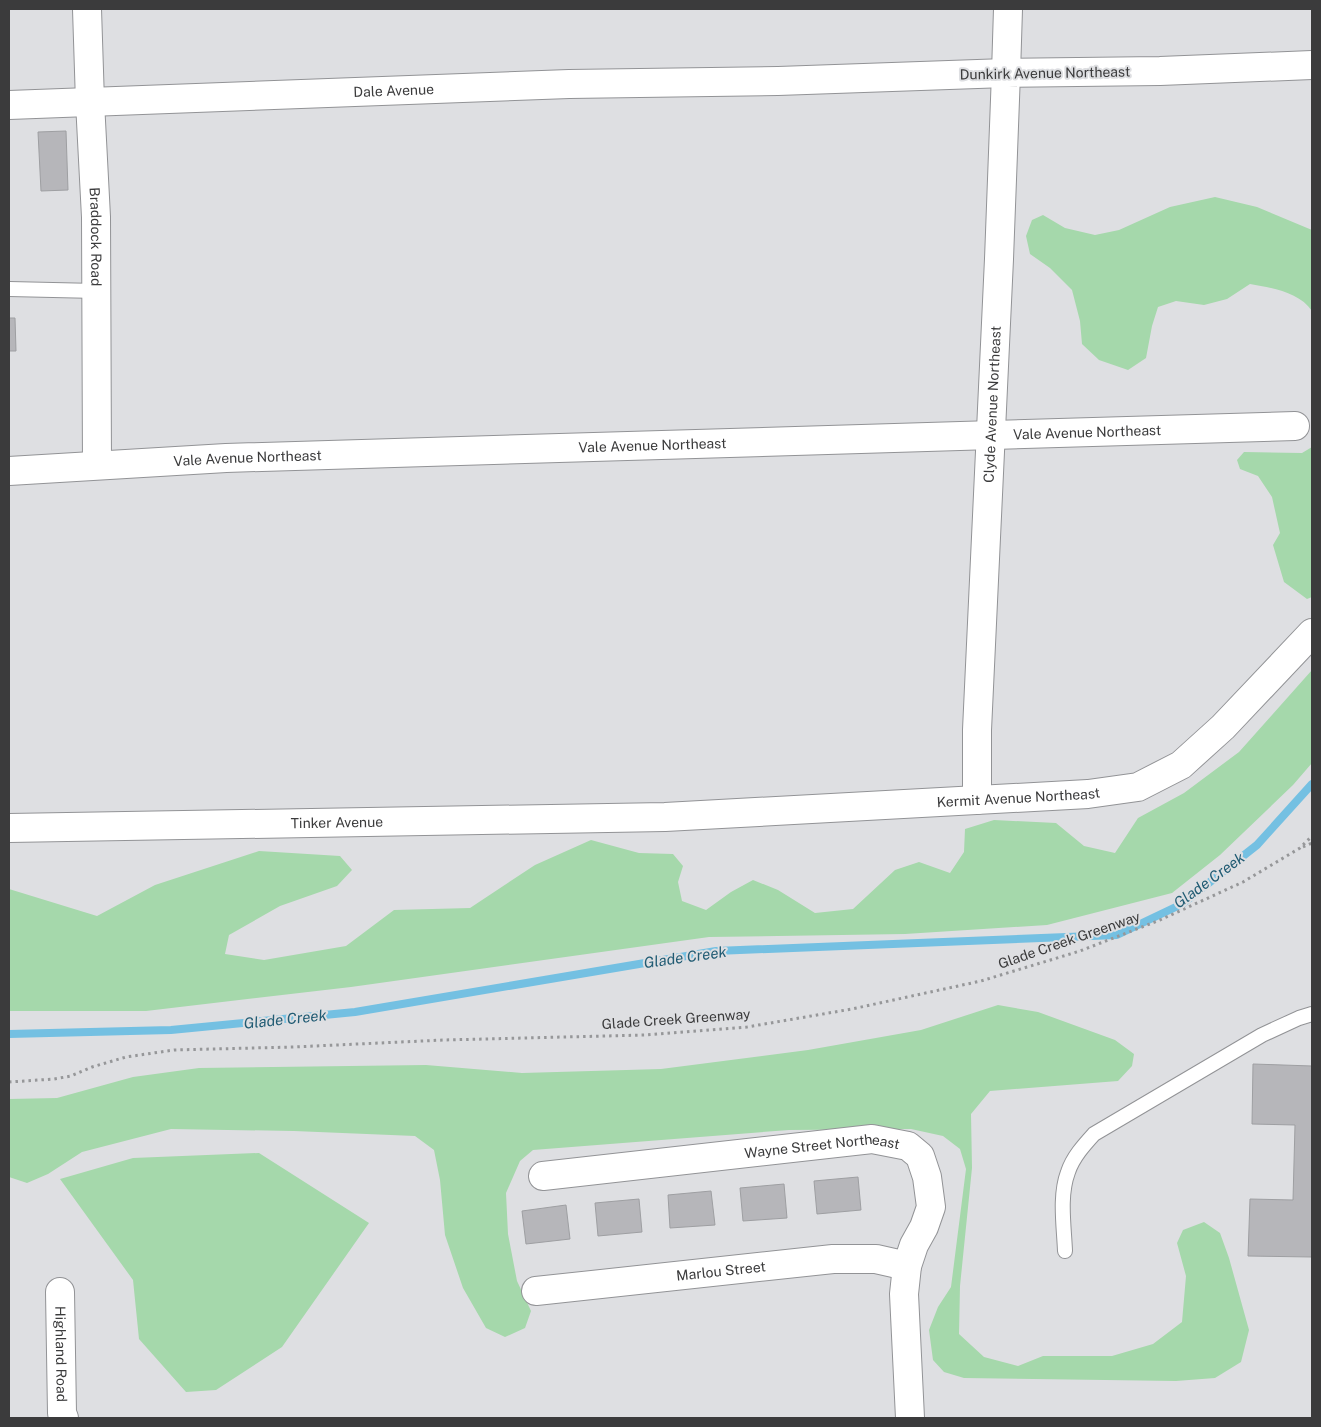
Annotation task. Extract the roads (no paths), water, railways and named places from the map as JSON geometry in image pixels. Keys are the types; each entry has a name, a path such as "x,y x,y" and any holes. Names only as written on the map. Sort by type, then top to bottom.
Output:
{"street":[{"name":"Braddock Road","path":"87,9 96,217 96,465"},
{"name":"Clyde Avenue Northeast","path":"977,800 977,730 1000,259 1008,9"},
{"name":"Dunkirk Avenue Northeast","path":"778,81 1312,65"},
{"name":"Dale Avenue","path":"9,105 569,84 778,81"},
{"name":"Vale Avenue Northeast","path":"9,471 226,458 1295,426"},
{"name":"Kermit Avenue Northeast","path":"665,816 1088,794 1138,787 1181,765 1223,727 1312,633"},
{"name":"Tinker Avenue","path":"9,828 665,816"},
{"name":"Wayne Street Northeast","path":"543,1176 872,1139 908,1146 920,1156 927,1177 931,1207 924,1227 914,1244 907,1266 904,1294 910,1418"},
{"name":"Marlou Street","path":"536,1291 833,1259 876,1259 907,1266"},
{"name":"Highland Road","path":"60,1292 62,1413 64,1418"}],"lane":[{"path":"9,289 97,291"},
{"path":"1065,1251 1064,1198 1068,1173 1078,1153 1094,1134 1262,1035 1298,1018 1312,1014"}],"waterway":[{"name":"Glade Creek","path":"9,1034 171,1030 355,1012 716,951 1117,935 1182,904 1257,845 1312,784"}]}
